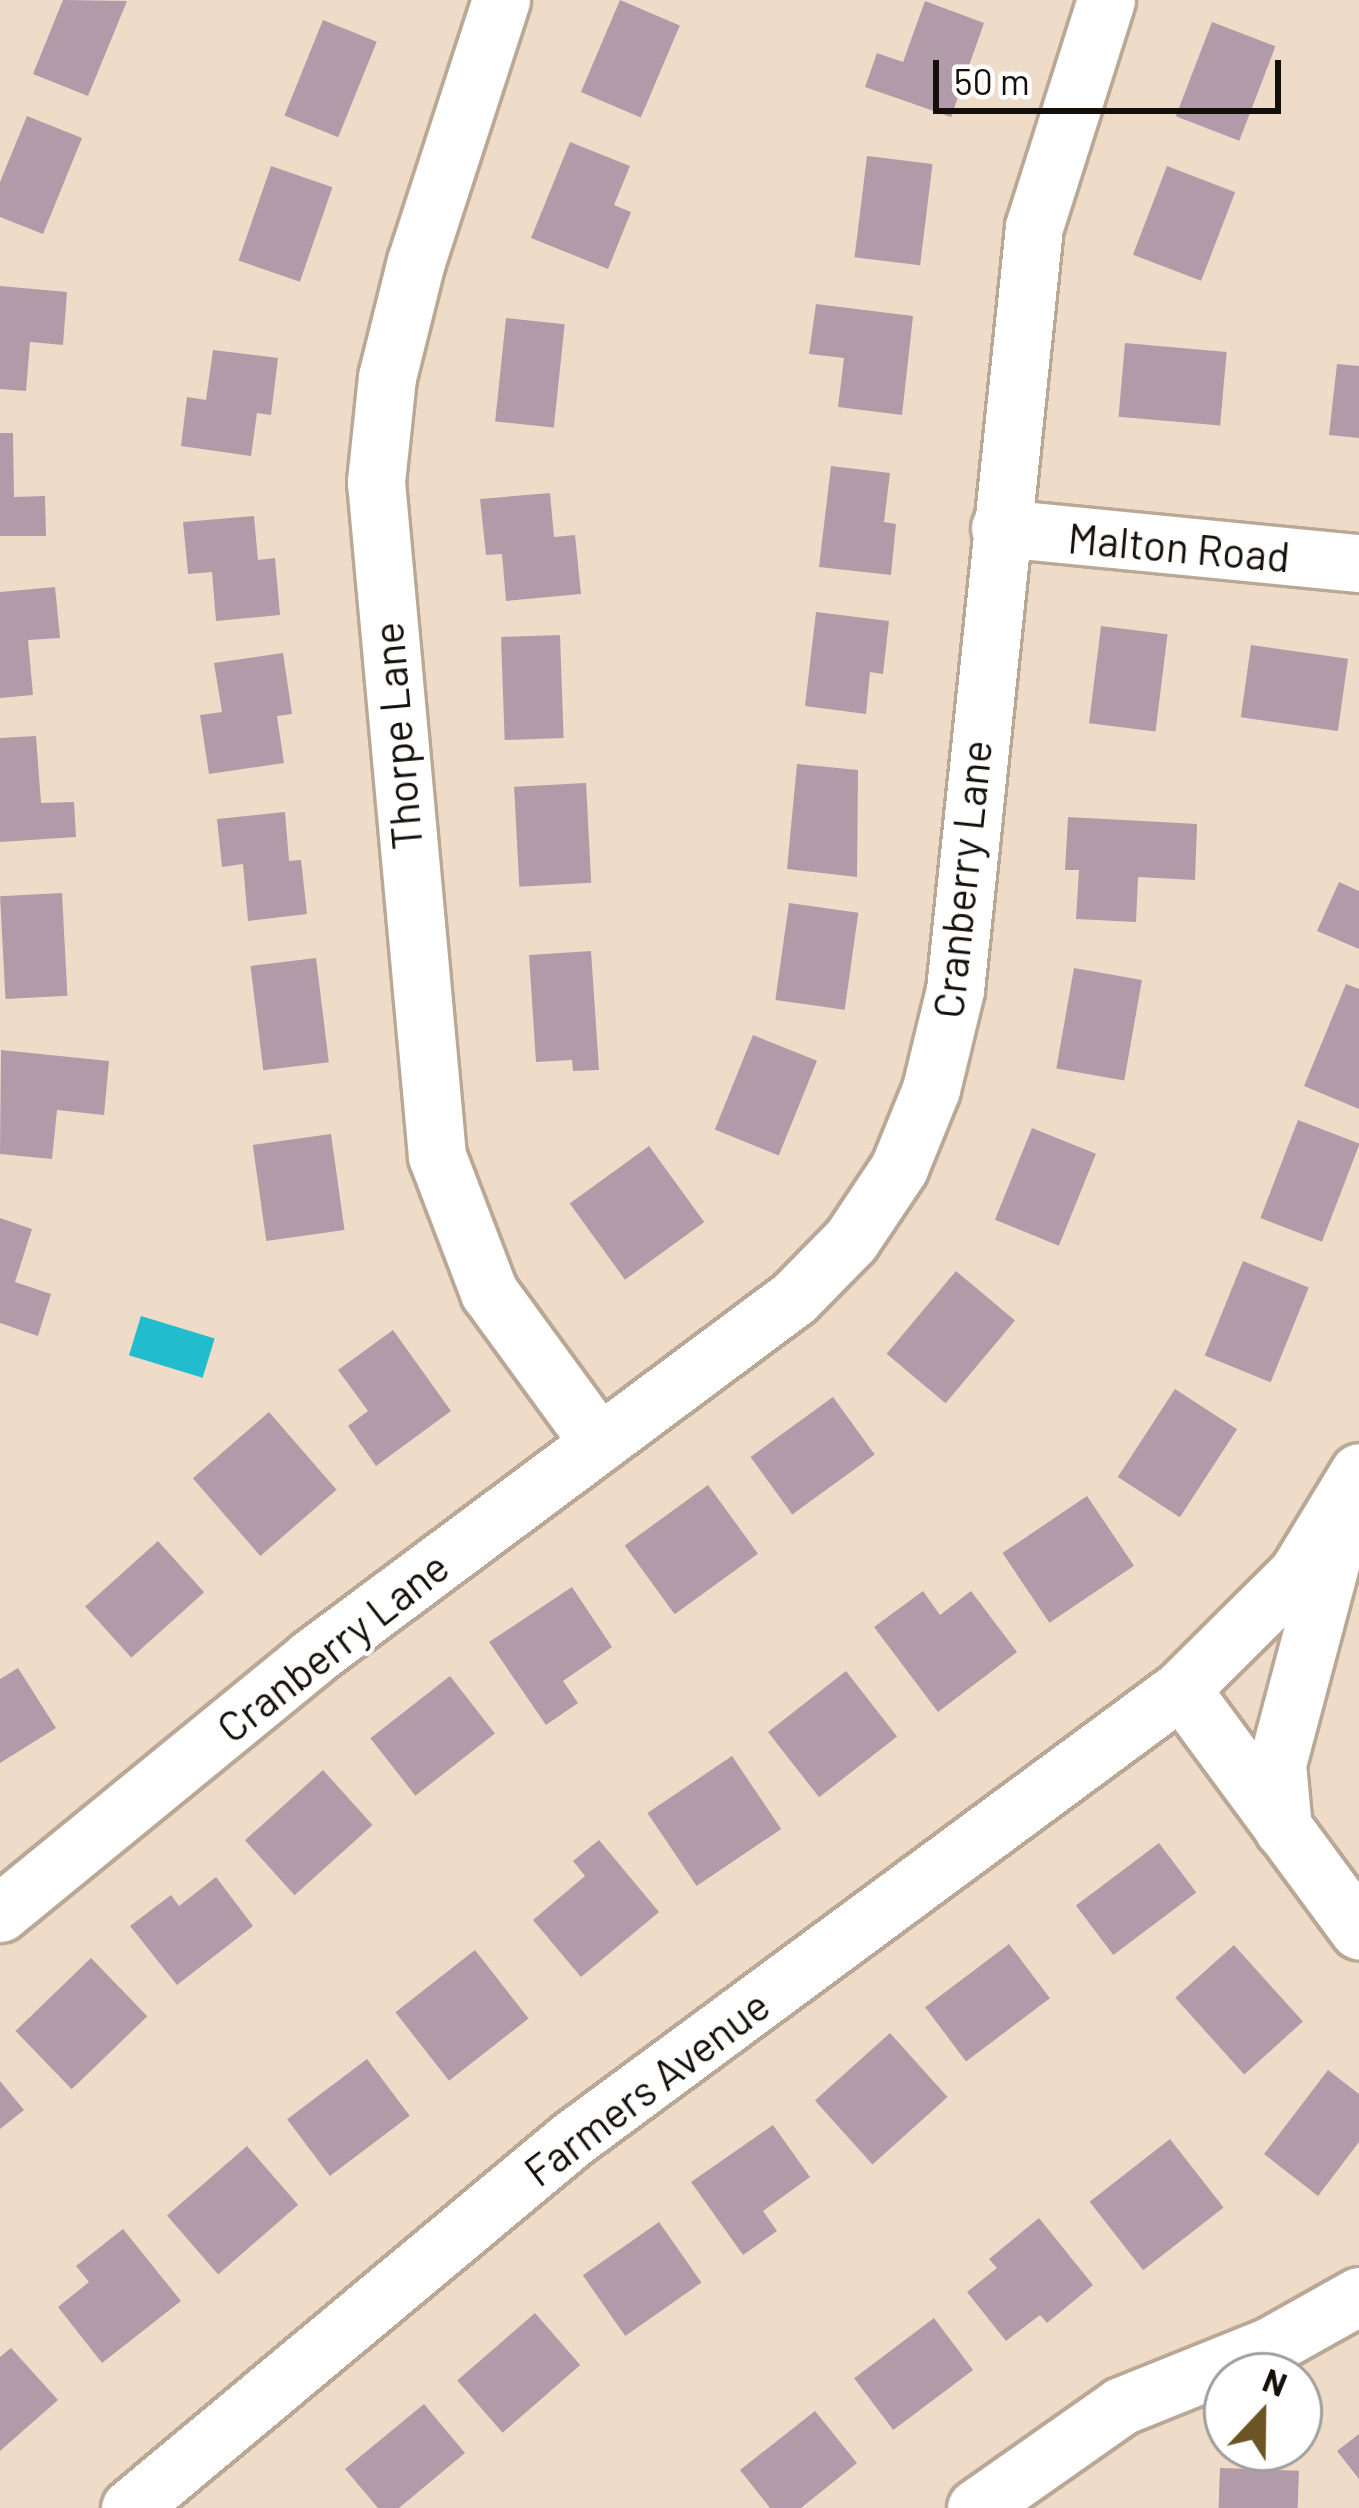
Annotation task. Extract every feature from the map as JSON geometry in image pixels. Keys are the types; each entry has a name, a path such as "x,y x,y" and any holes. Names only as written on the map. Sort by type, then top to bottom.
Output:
{"street":[{"name":"Thorpe Lane","path":"502,0 416,261 387,377 376,482 437,1156 489,1292 599,1443"},
{"name":"Cranberry Lane","path":"0,1913 311,1658 794,1298 851,1240 899,1168 931,1089 955,990 1034,227 1106,0"},
{"name":"Malton Road","path":"1000,528 1359,562"},
{"name":"Farmers Avenue","path":"130,2508 572,2139 1181,1689 1298,1574 1353,1488"},
{"path":"1283,1829 1277,1764 1353,1488"},
{"path":"1181,1689 1359,1930"},
{"path":"1004,2500 1121,2406 1268,2348 1359,2296"}],"water":[{"path":"141,1316 215,1339 203,1378 129,1355"}],"building":[{"path":"63,0 127,1 88,96 33,74"},
{"path":"620,0 680,25 641,117 581,92"},
{"path":"925,1 984,23 951,117 865,87 877,53 903,62"},
{"path":"323,20 377,42 338,137 284,115"},
{"path":"1212,22 1275,46 1239,141 1176,116"},
{"path":"27,116 82,138 43,234 0,217 0,182"},
{"path":"570,142 630,166 614,205 631,212 608,269 531,238"},
{"path":"867,156 933,164 920,265 855,257"},
{"path":"271,166 332,187 300,282 238,261"},
{"path":"1167,166 1235,192 1201,281 1133,255"},
{"path":"0,286 67,292 63,345 30,342 26,391 0,389"},
{"path":"816,304 913,316 902,415 838,407 844,358 809,354"},
{"path":"506,318 565,324 554,428 495,421"},
{"path":"1125,343 1227,352 1220,426 1119,417"},
{"path":"213,350 278,358 271,415 257,413 251,456 181,446 187,397 206,400"},
{"path":"1337,364 1359,366 1359,438 1329,435"},
{"path":"0,433 13,433 14,497 45,496 46,536 0,536"},
{"path":"831,466 890,473 884,522 896,524 891,575 819,567"},
{"path":"550,493 554,537 575,535 581,594 506,601 502,554 486,555 480,499"},
{"path":"254,516 258,560 275,558 280,615 216,621 212,572 188,574 183,522"},
{"path":"55,587 60,638 28,640 33,695 0,698 0,592"},
{"path":"816,612 889,621 883,674 870,672 866,714 805,706"},
{"path":"1101,626 1168,634 1156,731 1089,723"},
{"path":"560,635 564,738 505,740 501,637"},
{"path":"1251,645 1348,659 1338,731 1241,717"},
{"path":"283,653 292,714 277,716 284,763 209,774 200,715 222,712 214,663"},
{"path":"36,736 41,803 74,802 76,837 0,842 0,738"},
{"path":"797,764 858,770 857,877 787,869"},
{"path":"586,783 591,883 519,887 514,787"},
{"path":"285,812 289,861 301,860 307,914 248,921 243,864 222,867 217,819"},
{"path":"1068,817 1197,824 1195,880 1138,877 1136,922 1076,919 1079,870 1065,870"},
{"path":"1339,882 1359,891 1359,949 1317,931"},
{"path":"62,893 67,996 5,999 0,896"},
{"path":"789,903 858,913 845,1010 775,1000"},
{"path":"591,951 599,1070 573,1071 572,1060 536,1062 529,955"},
{"path":"316,958 329,1062 263,1070 250,966"},
{"path":"1074,968 1142,980 1124,1080 1056,1068"},
{"path":"1346,984 1359,989 1359,1109 1304,1086"},
{"path":"753,1035 817,1061 779,1155 715,1130"},
{"path":"1,1050 109,1061 104,1115 57,1110 52,1159 0,1154"},
{"path":"1298,1120 1359,1143 1322,1242 1260,1218"},
{"path":"1032,1128 1096,1154 1059,1246 995,1220"},
{"path":"331,1134 344,1230 266,1241 253,1145"},
{"path":"649,1146 704,1222 625,1280 570,1204"},
{"path":"0,1218 32,1229 15,1282 51,1294 38,1336 0,1323"},
{"path":"1243,1261 1309,1288 1271,1382 1205,1356"},
{"path":"956,1271 1015,1320 946,1403 887,1354"},
{"path":"393,1330 451,1411 376,1466 348,1426 368,1411 338,1370"},
{"path":"1175,1389 1237,1429 1180,1517 1118,1477"},
{"path":"833,1397 875,1454 792,1514 750,1457"},
{"path":"269,1412 337,1490 260,1556 193,1478"},
{"path":"708,1485 758,1554 675,1614 625,1546"},
{"path":"1087,1496 1134,1566 1049,1623 1002,1553"},
{"path":"158,1541 204,1592 131,1658 85,1607"},
{"path":"572,1587 612,1647 563,1681 578,1703 546,1725 489,1642"},
{"path":"923,1591 940,1615 971,1591 1017,1652 938,1712 874,1627"},
{"path":"18,1668 56,1728 0,1763 0,1679"},
{"path":"846,1671 897,1736 819,1797 768,1732"},
{"path":"450,1676 495,1734 415,1796 370,1738"},
{"path":"732,1756 781,1829 697,1886 647,1813"},
{"path":"323,1770 373,1825 294,1895 245,1840"},
{"path":"599,1840 659,1912 581,1977 533,1920 585,1876 573,1861"},
{"path":"1159,1843 1196,1893 1113,1955 1076,1906"},
{"path":"216,1877 253,1926 177,1985 130,1926 171,1895 179,1906"},
{"path":"1009,1944 1050,1998 966,2061 925,2007"},
{"path":"1234,1945 1303,2022 1244,2074 1175,1998"},
{"path":"475,1950 529,2019 449,2081 395,2012"},
{"path":"91,1958 147,2016 72,2089 15,2031"},
{"path":"890,2033 948,2097 872,2164 815,2101"},
{"path":"367,2059 410,2116 330,2176 287,2119"},
{"path":"1328,2070 1359,2094 1359,2142 1318,2196 1264,2154"},
{"path":"0,2081 24,2110 0,2129"},
{"path":"773,2125 810,2177 763,2211 777,2231 743,2255 691,2182"},
{"path":"1170,2139 1224,2208 1143,2270 1090,2202"},
{"path":"247,2146 298,2205 218,2274 167,2216"},
{"path":"1039,2218 1093,2285 1047,2323 1040,2315 1006,2341 967,2292 997,2268 989,2259"},
{"path":"659,2222 701,2283 625,2336 583,2275"},
{"path":"123,2229 181,2301 102,2363 58,2307 89,2282 76,2266"},
{"path":"535,2313 580,2365 503,2433 457,2381"},
{"path":"934,2318 973,2370 893,2430 854,2378"},
{"path":"11,2348 58,2400 0,2451 0,2357"},
{"path":"424,2404 465,2453 399,2508 378,2508 345,2469"},
{"path":"815,2411 857,2463 801,2508 770,2508 740,2470"},
{"path":"1359,2434 1359,2479 1337,2451"},
{"path":"1220,2472 1299,2472 1298,2508 1219,2508"}]}
